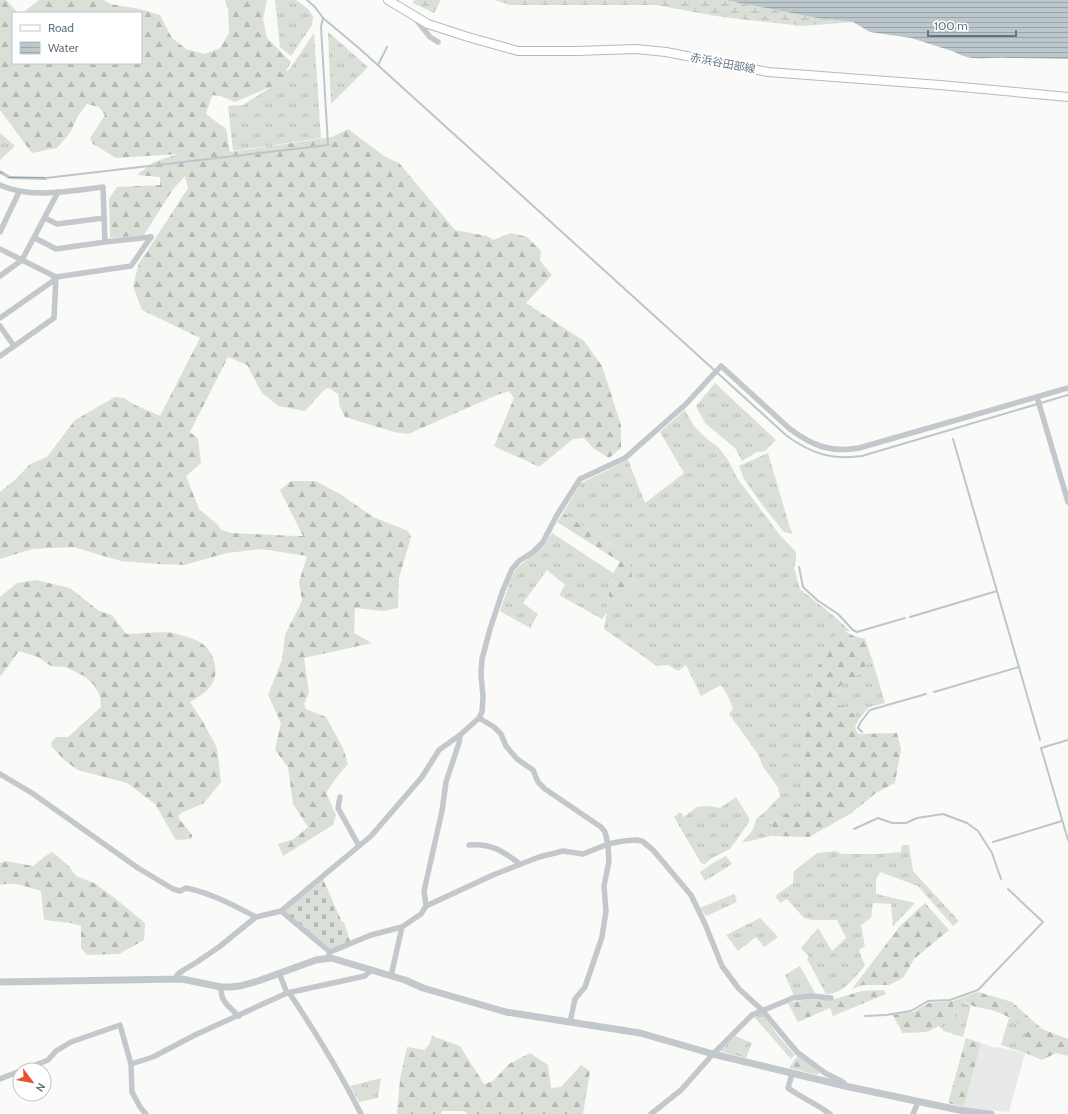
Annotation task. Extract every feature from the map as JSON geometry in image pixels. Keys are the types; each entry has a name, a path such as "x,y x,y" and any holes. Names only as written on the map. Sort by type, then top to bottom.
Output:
{"main road":[{"name":"赤浜谷田部線","path":"388,0 428,24 518,51 577,52 636,49 666,52 768,72 940,85 1068,97"}],"street":[{"path":"413,15 430,37 438,42"},
{"path":"0,185 19,192 58,192 102,187 105,242"},
{"path":"0,232 19,192"},
{"path":"0,276 22,260 58,192"},
{"path":"45,218 57,224 104,218"},
{"path":"0,249 56,277 131,266 151,237 56,249 35,238"},
{"path":"0,318 53,281 56,277"},
{"path":"0,356 54,318 56,277"},
{"path":"0,326 14,346"},
{"path":"176,980 182,971 219,947 256,917 281,912 371,836 422,777 439,750 460,735 479,718 482,712 483,696 481,675 482,659 503,590 512,569 519,561 540,546 557,515 580,479 625,458 686,404 721,366 790,429 801,437 815,445 842,450 859,448 1038,399 1068,388"},
{"path":"1038,399 1068,502"},
{"path":"479,718 494,727 501,734 506,746 517,759 533,770 538,782 545,789 601,827 605,832 608,844 609,861 604,886 606,911 602,937 584,987 575,999 570,1022"},
{"path":"426,906 424,892 442,811 446,782 459,743 460,735"},
{"path":"0,774 32,793 88,831 138,868 174,889 180,891 186,888 196,890 224,901 256,917"},
{"path":"340,797 338,808 359,846"},
{"path":"0,982 192,980 222,987 240,986 329,955 370,935 402,927 420,914 426,906 520,864 563,851 583,854 608,844 636,840 642,841 653,850 691,895 705,924 716,955 739,990 762,1010 797,1052 825,1072 844,1083 845,1086"},
{"path":"469,845 480,844 492,847 506,853 520,864"},
{"path":"281,912 329,955 423,988 506,1012 640,1033 713,1054 792,1074 918,1102 991,1114"},
{"path":"391,976 402,927"},
{"path":"132,1064 153,1057 195,1035 288,994 365,976 371,970"},
{"path":"279,973 288,994 312,1026 361,1114"},
{"path":"222,987 221,991 224,1001 239,1016"},
{"path":"651,1114 682,1090 713,1054 752,1015 793,998 812,996 831,998"},
{"path":"43,1062 48,1060 56,1051 70,1042 120,1025 132,1064 132,1092 140,1107 146,1114"},
{"path":"0,1079 12,1074"},
{"path":"792,1074 788,1088 830,1114"},
{"path":"913,1114 918,1102"}],"shaded area":[{"path":"981,1043 997,1048 1025,1053 1009,1112 964,1107"}],"green space":[{"path":"0,0 6,0 17,12 12,12 12,64 142,64 142,12 22,12 39,0 103,0 110,4 140,9 160,15 172,38 186,49 205,54 220,48 229,33 228,8 225,0 267,0 263,19 267,38 291,62 279,83 235,102 221,96 212,95 206,114 226,129 230,152 332,137 348,129 384,156 399,163 455,230 487,236 493,240 511,233 527,237 541,251 540,261 552,275 526,303 584,341 602,366 621,425 621,448 609,458 593,448 584,438 573,439 539,467 494,446 514,398 509,391 408,434 394,432 345,417 340,407 338,394 329,388 325,389 305,411 278,406 262,393 247,365 228,357 190,432 198,439 201,463 186,476 199,509 218,525 221,530 232,533 303,536 280,490 291,481 315,481 340,494 373,517 408,531 411,537 399,578 398,608 383,611 355,608 354,633 372,643 304,658 309,692 304,704 306,709 326,717 343,748 348,764 326,793 336,815 333,825 283,856 278,844 294,839 308,827 293,804 288,767 275,750 281,723 268,695 282,660 285,635 302,601 299,582 307,556 261,549 227,553 184,565 158,564 121,561 73,547 32,549 0,559 0,492 17,478 30,464 47,457 75,420 115,397 124,398 137,406 160,416 200,338 142,310 133,286 139,263 188,188 185,176 173,189 144,235 110,238 109,199 117,187 160,185 160,177 137,175 154,162 178,154 116,158 93,144 90,138 105,115 99,107 87,104 78,116 70,133 57,148 32,153 0,110"},
{"path":"275,0 296,0 309,10 313,17 312,25 291,56 280,47"},
{"path":"414,0 441,0 434,13 413,3"},
{"path":"495,0 725,0 817,18 853,22 802,26 722,17 656,5 510,5"},
{"path":"328,32 368,67 331,104"},
{"path":"314,33 321,138 233,151 228,106 243,105 268,89 273,82 273,77 289,70"},
{"path":"0,133 15,146 0,160"},
{"path":"715,383 776,440 765,451 757,452 742,461 735,448 705,423 696,406"},
{"path":"685,410 694,426 719,448 728,460 737,478 779,534 796,552 794,568 800,589 850,631 844,631 815,675 804,730 802,761 805,804 772,821 771,836 741,843 753,830 756,819 780,796 778,787 763,767 758,754 729,714 733,709 727,694 721,685 701,696 686,665 678,671 668,665 657,666 604,629 607,612 602,619 559,595 565,585 547,570 523,603 538,614 530,628 500,611 512,576 517,568 545,544 552,533 613,573 607,610 617,606 634,588 627,555 563,513 581,483 628,460 645,503 684,473 660,432"},
{"path":"768,453 793,534 784,532 760,502 744,479 739,466"},
{"path":"563,513 627,555 634,588 617,606 607,611 613,573 620,562 557,522"},
{"path":"36,580 70,588 99,611 112,615 126,634 156,632 173,633 200,642 211,653 215,668 214,681 207,691 190,702 202,720 217,748 221,782 204,803 181,813 178,817 192,835 192,839 176,840 155,804 127,783 78,770 64,760 52,747 51,742 56,737 68,737 101,707 100,696 94,685 84,676 65,667 51,666 38,657 19,651 0,677 0,597 17,583"},
{"path":"844,631 865,639 872,659 854,678 840,686 831,704 844,706 859,719 855,727 858,734 897,733 901,749 895,783 876,793 850,814 809,837 771,836 772,821 805,804 802,761 804,730 815,675 830,642 835,636"},
{"path":"872,659 885,703 869,707 859,719 844,706 831,704 840,686 854,678"},
{"path":"736,797 749,818 749,822 730,849 712,858 705,864 701,863 674,817 680,812 684,817 697,807 710,806 720,808"},
{"path":"902,845 909,845 913,871 959,921 953,926 918,886 880,872 876,879 876,894 915,903 893,926 891,904 873,903 871,918 861,925 865,946 859,950 865,966 838,992 826,994 807,959 809,957 801,948 818,928 832,951 846,938 837,920 813,920 804,918 787,899 780,903 775,896 793,883 794,871 817,853 836,851 842,854 880,854 901,852"},
{"path":"52,852 68,865 76,876 94,883 145,923 144,940 119,954 87,955 81,948 81,926 71,923 44,920 41,891 16,884 0,885 0,863 6,861 33,866"},
{"path":"726,856 732,864 705,881 700,872"},
{"path":"323,879 342,922 344,922 350,941 332,949 328,948 285,912 286,909"},
{"path":"734,894 737,902 706,916 700,908"},
{"path":"925,903 949,930 914,959 903,978 889,985 863,985 852,989 900,926"},
{"path":"760,918 778,937 764,947 756,937 738,951 726,935"},
{"path":"800,966 815,993 794,996 785,975"},
{"path":"884,990 886,994 833,1016 830,1008 798,1022 788,1003 808,999 831,1000 862,991"},
{"path":"978,992 1012,1002 1042,1029 1068,1039 1068,1056 1056,1053 1042,1060 1023,1052 1023,1044 1027,1030 1002,1014 993,1010 973,1006 961,998"},
{"path":"961,998 966,1004 971,1005 963,1037 944,1031 939,1026 954,1018 953,1001"},
{"path":"953,1001 954,1018 927,1032 902,1033 893,1015 913,1012 928,1003"},
{"path":"761,1013 795,1055 791,1059 754,1017"},
{"path":"1009,1018 1018,1022 1028,1030 1023,1044 1023,1052 1001,1045"},
{"path":"432,1036 460,1046 484,1084 493,1081 509,1064 530,1053 548,1065 551,1088 561,1087 581,1065 590,1071 583,1114 468,1114 463,1111 442,1111 441,1114 397,1114 400,1079 407,1047 425,1050 429,1045"},
{"path":"735,1036 752,1043 746,1058 720,1051"},
{"path":"966,1038 981,1043 964,1107 948,1103"},
{"path":"798,1055 819,1072 818,1075 789,1068"},
{"path":"381,1078 378,1098 359,1102 350,1086"}],"water":[{"path":"725,0 1068,0 1068,59 967,57 911,38 870,32 853,22 817,18"},
{"path":"0,170 10,176 47,177 47,180 10,179 0,174"}],"waterway":[{"path":"307,0 315,7 323,18 360,49 787,436 805,447 832,456 862,456 1068,395"},
{"path":"46,178 328,145 321,27 323,18"},
{"path":"378,65 387,47"},
{"path":"953,439 1040,740"},
{"path":"799,567 803,587 817,600 838,614 853,630 857,632 905,618"},
{"path":"910,617 997,591"},
{"path":"934,692 1019,667"},
{"path":"862,732 858,728 870,710 926,694"},
{"path":"1068,740 1041,748 1068,840"},
{"path":"854,829 878,818 892,823 906,823 917,818 943,814 967,823 978,831 992,853 1001,879"},
{"path":"993,842 1062,821"},
{"path":"865,1016 886,1015 911,1011 928,1001 950,1000 978,990 1043,922 1008,889"}]}
